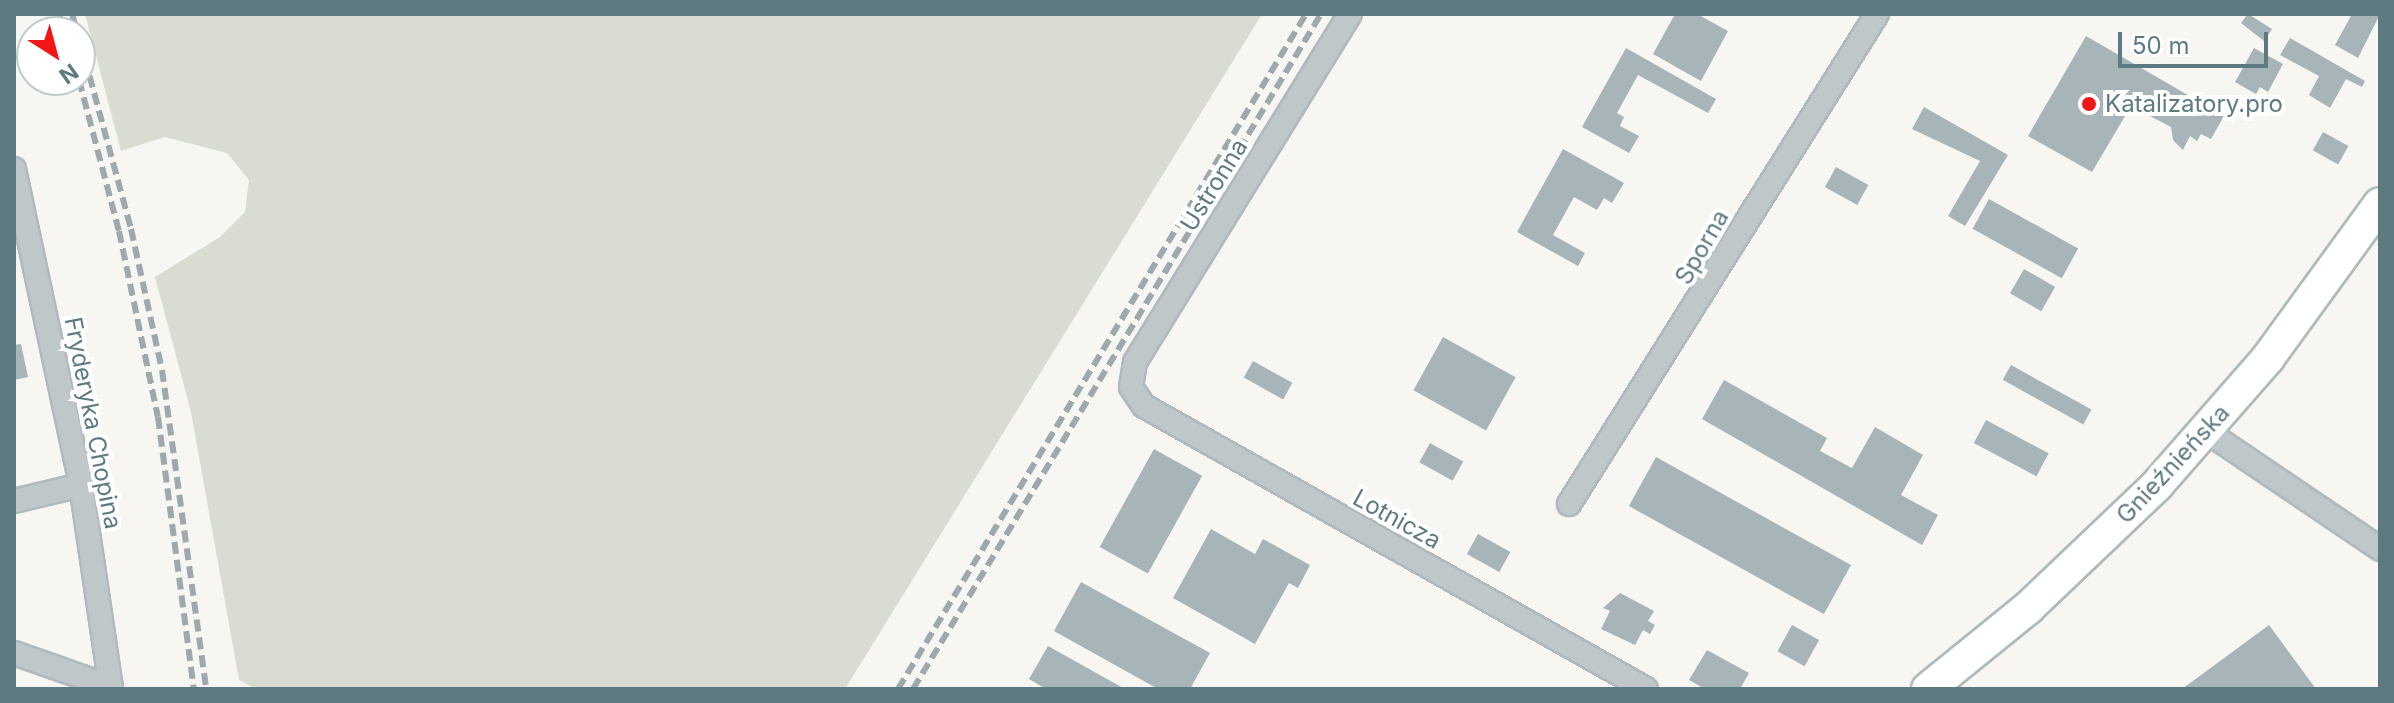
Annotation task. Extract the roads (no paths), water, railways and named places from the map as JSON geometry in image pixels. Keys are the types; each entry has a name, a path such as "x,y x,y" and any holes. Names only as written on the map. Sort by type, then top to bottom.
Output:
{"main road":[{"name":"Gnieźnieńska","path":"1928,689 2078,562 2206,431 2318,294 2380,204"}],"street":[{"name":"Ustronna","path":"1131,387 1135,362 1350,14"},
{"name":"Sporna","path":"1569,504 1877,14"},
{"name":"Fryderyka Chopina","path":"14,169 81,485 111,688"},
{"name":"Lotnicza","path":"1131,387 1144,406 1646,689"},
{"path":"2206,431 2380,549"},
{"path":"14,501 81,485"},
{"path":"14,653 111,688"}],"railway":[{"path":"898,689 1306,14"},
{"path":"913,689 1321,14"},
{"path":"83,96 119,231 158,417 194,689"},
{"path":"95,96 131,229 162,370 206,689"}],"place":[{"name":"Katalizatory.pro","path":"2089,104"}]}
